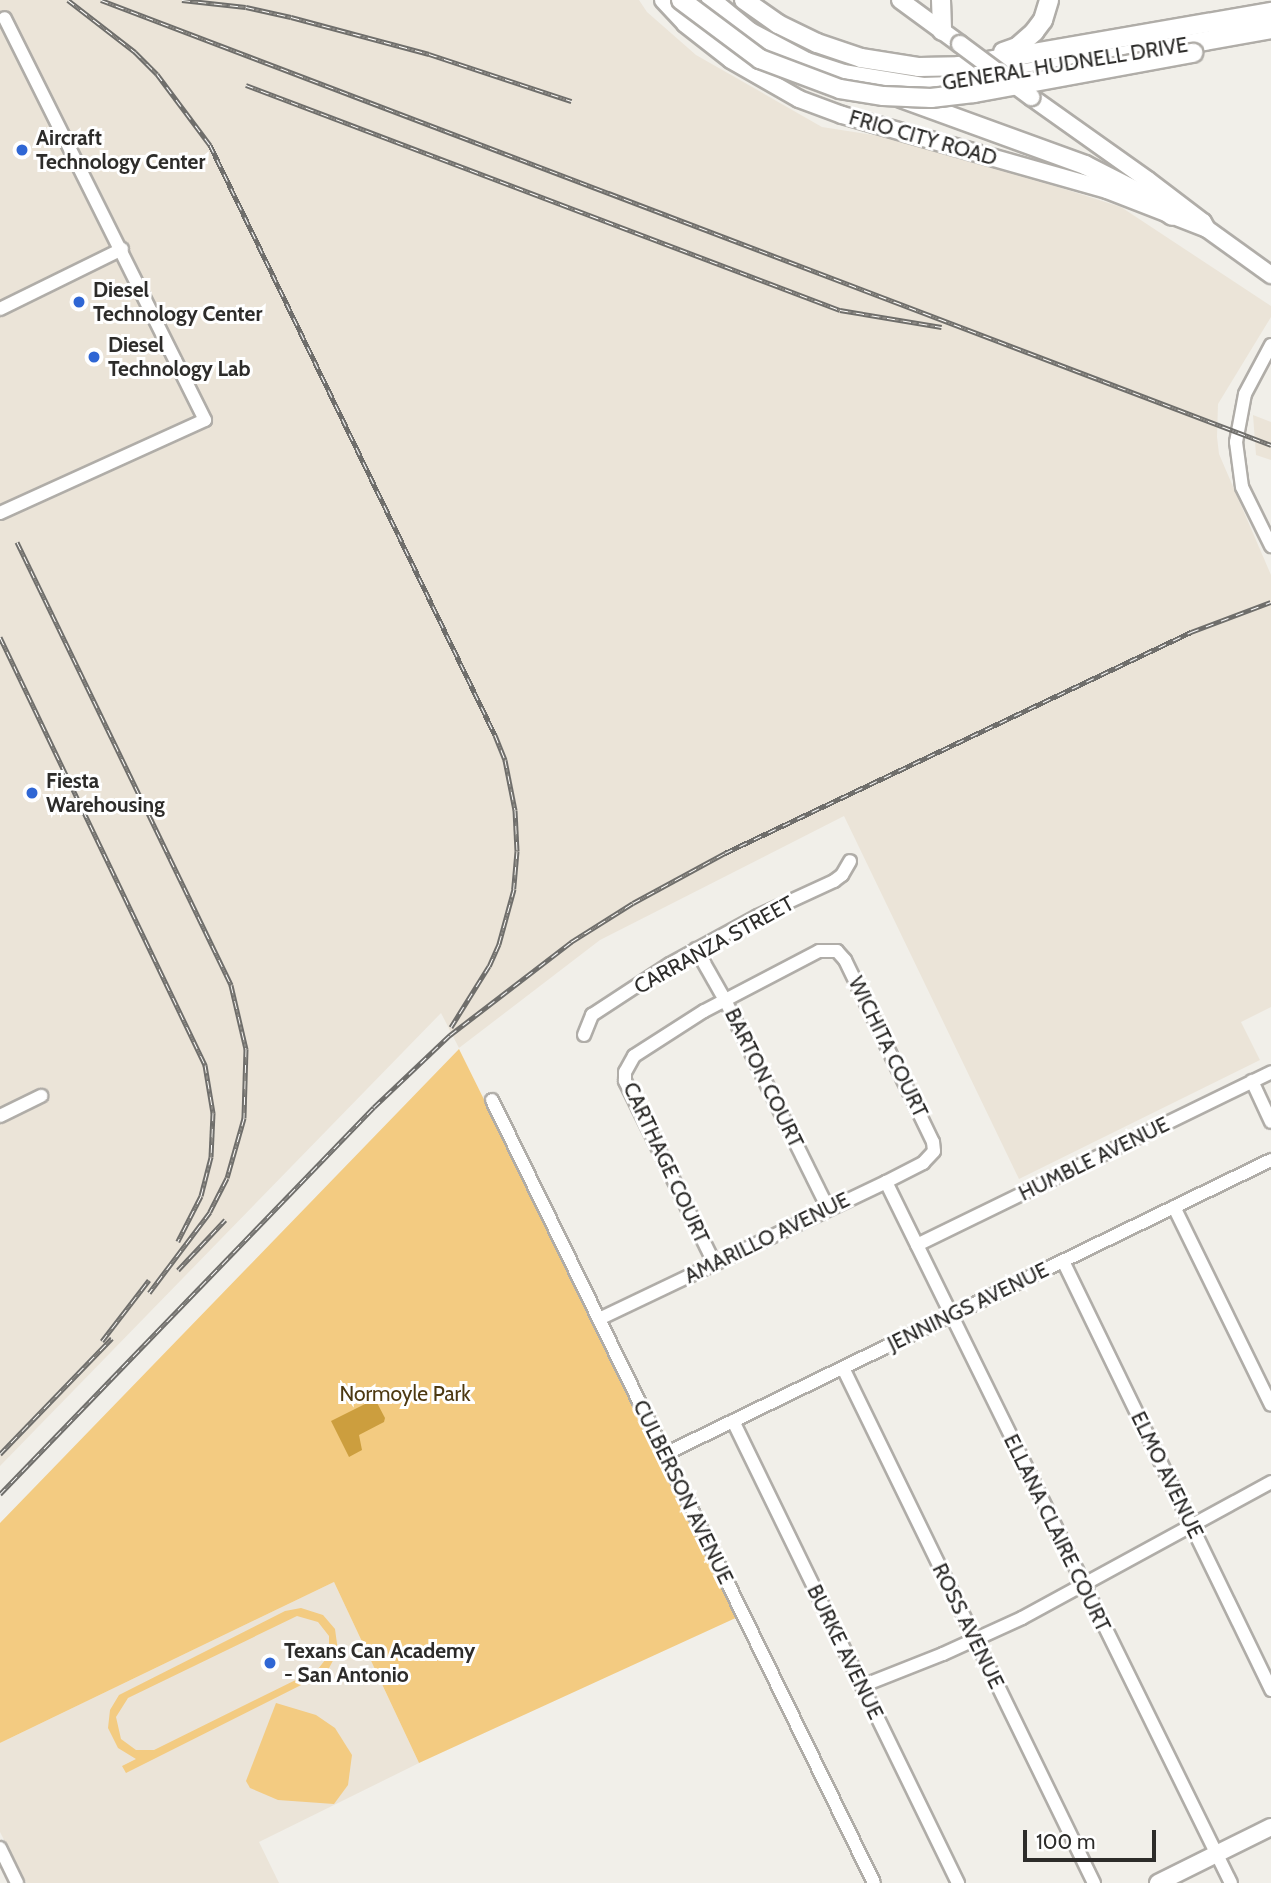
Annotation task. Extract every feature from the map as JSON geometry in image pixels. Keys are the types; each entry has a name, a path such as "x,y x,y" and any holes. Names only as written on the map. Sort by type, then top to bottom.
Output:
{"highway":[{"path":"681,0 760,59 840,89 883,96 931,98 974,93 1271,39"},
{"name":"GENERAL HUDNELL DRIVE","path":"711,0 750,32 778,48 843,74 923,87 952,86 1271,29"},
{"name":"GENERAL HUDNELL DRIVE","path":"744,0 799,36 861,58 919,67 963,65 1271,12"},
{"path":"941,0 943,31"},
{"path":"963,65 1017,47 1043,20 1049,0"},
{"path":"843,74 918,105 1085,165 1142,194 1172,216"}],"main road":[{"name":"FRIO CITY ROAD","path":"663,0 685,24 731,60 799,99 842,115 1107,190 1207,229 1271,275"},
{"name":"FRIO CITY ROAD","path":"900,0 1148,180 1203,222 1207,229"},
{"path":"1158,1883 1271,1827"}],"street":[{"path":"0,513 205,420 5,18"},
{"path":"0,309 122,249"},
{"path":"1271,345 1245,394 1236,442 1242,487 1271,546"},
{"name":"CARRANZA STREET","path":"584,1035 592,1016 696,949 834,881 842,875 850,861"},
{"name":"BARTON COURT","path":"696,949 725,1000 828,1208"},
{"name":"WICHITA COURT","path":"725,1000 827,949 837,951 845,960 933,1142 932,1155"},
{"name":"CARTHAGE COURT","path":"714,1263 625,1081 628,1062 725,1000"},
{"name":"HUMBLE AVENUE","path":"917,1245 1271,1072"},
{"path":"1252,1082 1271,1122"},
{"path":"0,1116 41,1096"},
{"name":"CULBERSON AVENUE","path":"492,1100 874,1883"},
{"name":"AMARILLO AVENUE","path":"599,1319 886,1182 923,1163 932,1155"},
{"name":"JENNINGS AVENUE","path":"665,1454 1271,1160"},
{"name":"ELLANA CLAIRE COURT","path":"886,1182 1231,1883"},
{"path":"1174,1207 1271,1405"},
{"name":"ELMO AVENUE","path":"1062,1261 1271,1690"},
{"name":"ROSS AVENUE","path":"843,1368 1094,1883"},
{"name":"BURKE AVENUE","path":"733,1421 958,1883"},
{"path":"862,1686 975,1640 1083,1585 1271,1482"},
{"path":"0,1849 17,1883"}],"shaded area":[{"path":"0,0 639,0 647,12 696,55 822,127 918,142 1121,207 1271,306 1271,317 1218,404 1217,437 1219,454 1271,575 1271,1007 1241,1022 1260,1060 1019,1179 844,816 600,940 459,1048 441,1013 0,1466"},
{"path":"1253,415 1271,422 1271,460 1256,455"},
{"path":"375,1399 385,1418 384,1422 359,1435 362,1450 349,1457 331,1421"},
{"name":"Texans Can Academy - San Antonio","path":"334,1582 419,1763 259,1842 279,1883 26,1883 0,1832 0,1743"}],"green space":[{"name":"Normoyle Park","path":"459,1049 740,1616 419,1763 334,1582 0,1743 0,1523"},
{"path":"301,1608 323,1615 335,1629 338,1651 327,1672 126,1773 122,1766 136,1759 118,1748 108,1728 110,1710 119,1695 285,1611","holes":["297,1616 318,1622 329,1636 329,1655 318,1669 154,1750 136,1750 121,1739 116,1717 128,1698"]},
{"path":"276,1703 316,1715 335,1728 352,1755 348,1785 334,1804 278,1800 250,1788 246,1781"}],"railway":[{"path":"68,0 135,52 157,74 210,145 505,760 515,810 517,851 514,889 499,944 489,966 451,1027"},
{"path":"101,0 1271,445"},
{"path":"182,0 246,7 291,17 429,54 571,101"},
{"path":"246,85 840,310 942,327"},
{"path":"17,542 231,985 246,1049 244,1118 227,1178 210,1212 149,1293"},
{"path":"0,1494 374,1107 450,1035 571,942 633,903 725,853 1191,632 1271,602"},
{"path":"0,637 205,1065 213,1113 211,1157 201,1196 178,1241"},
{"path":"178,1270 225,1220"},
{"path":"102,1341 149,1280"},
{"path":"0,1454 112,1338"}],"place":[{"name":"Aircraft Technology Center","path":"22,150"},
{"name":"Diesel Technology Center","path":"79,302"},
{"name":"Diesel Technology Lab","path":"94,357"},
{"name":"Fiesta Warehousing","path":"32,793"},
{"name":"Texans Can Academy - San Antonio","path":"270,1663"}]}
